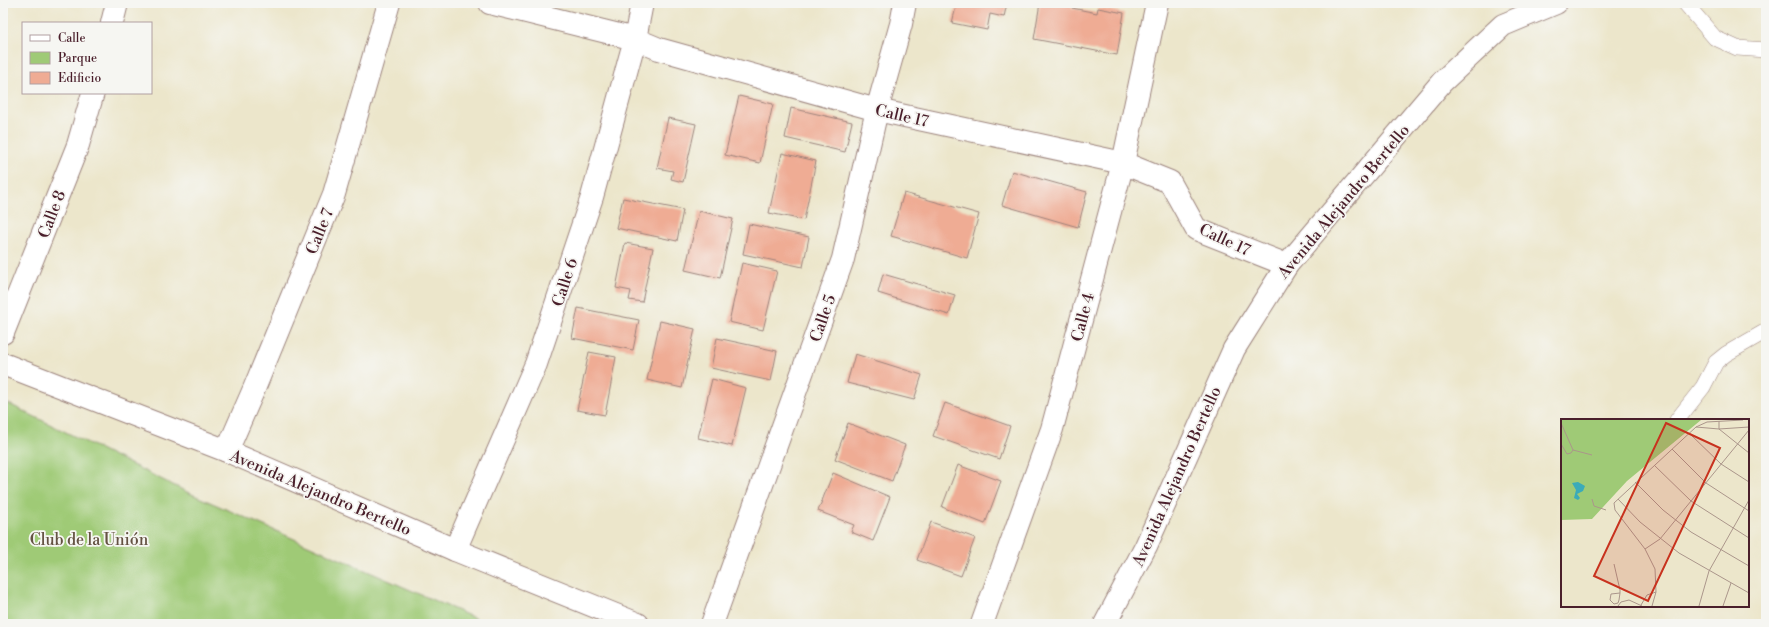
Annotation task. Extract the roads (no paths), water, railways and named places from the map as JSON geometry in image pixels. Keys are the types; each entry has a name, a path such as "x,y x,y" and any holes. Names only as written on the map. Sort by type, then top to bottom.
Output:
{"street":[{"path":"112,22 117,3"},
{"name":"Calle 7","path":"227,451 334,194 390,3"},
{"name":"Calle 17","path":"490,3 635,39 659,49 876,110 1123,163 1170,182 1196,229 1287,265"},
{"name":"Calle 6","path":"455,550 536,364 592,197 635,39 642,3"},
{"name":"Calle 5","path":"712,624 843,259 876,110 906,3"},
{"name":"Calle 4","path":"982,624 1052,429 1123,163 1157,3"},
{"name":"Avenida Alejandro Bertello","path":"1105,624 1146,546 1234,349 1287,265 1442,82 1503,25 1556,3"},
{"name":"Calle 8","path":"3,333 78,145 93,94"},
{"name":"Avenida Alejandro Bertello","path":"3,364 227,451 455,550 638,624"}],"lane":[{"path":"1685,3 1715,38 1736,48 1766,50"},
{"path":"1678,419 1702,387 1716,362 1726,354 1766,331"}],"park label":[{"name":"Club de la Unión","path":"89,539"}]}
